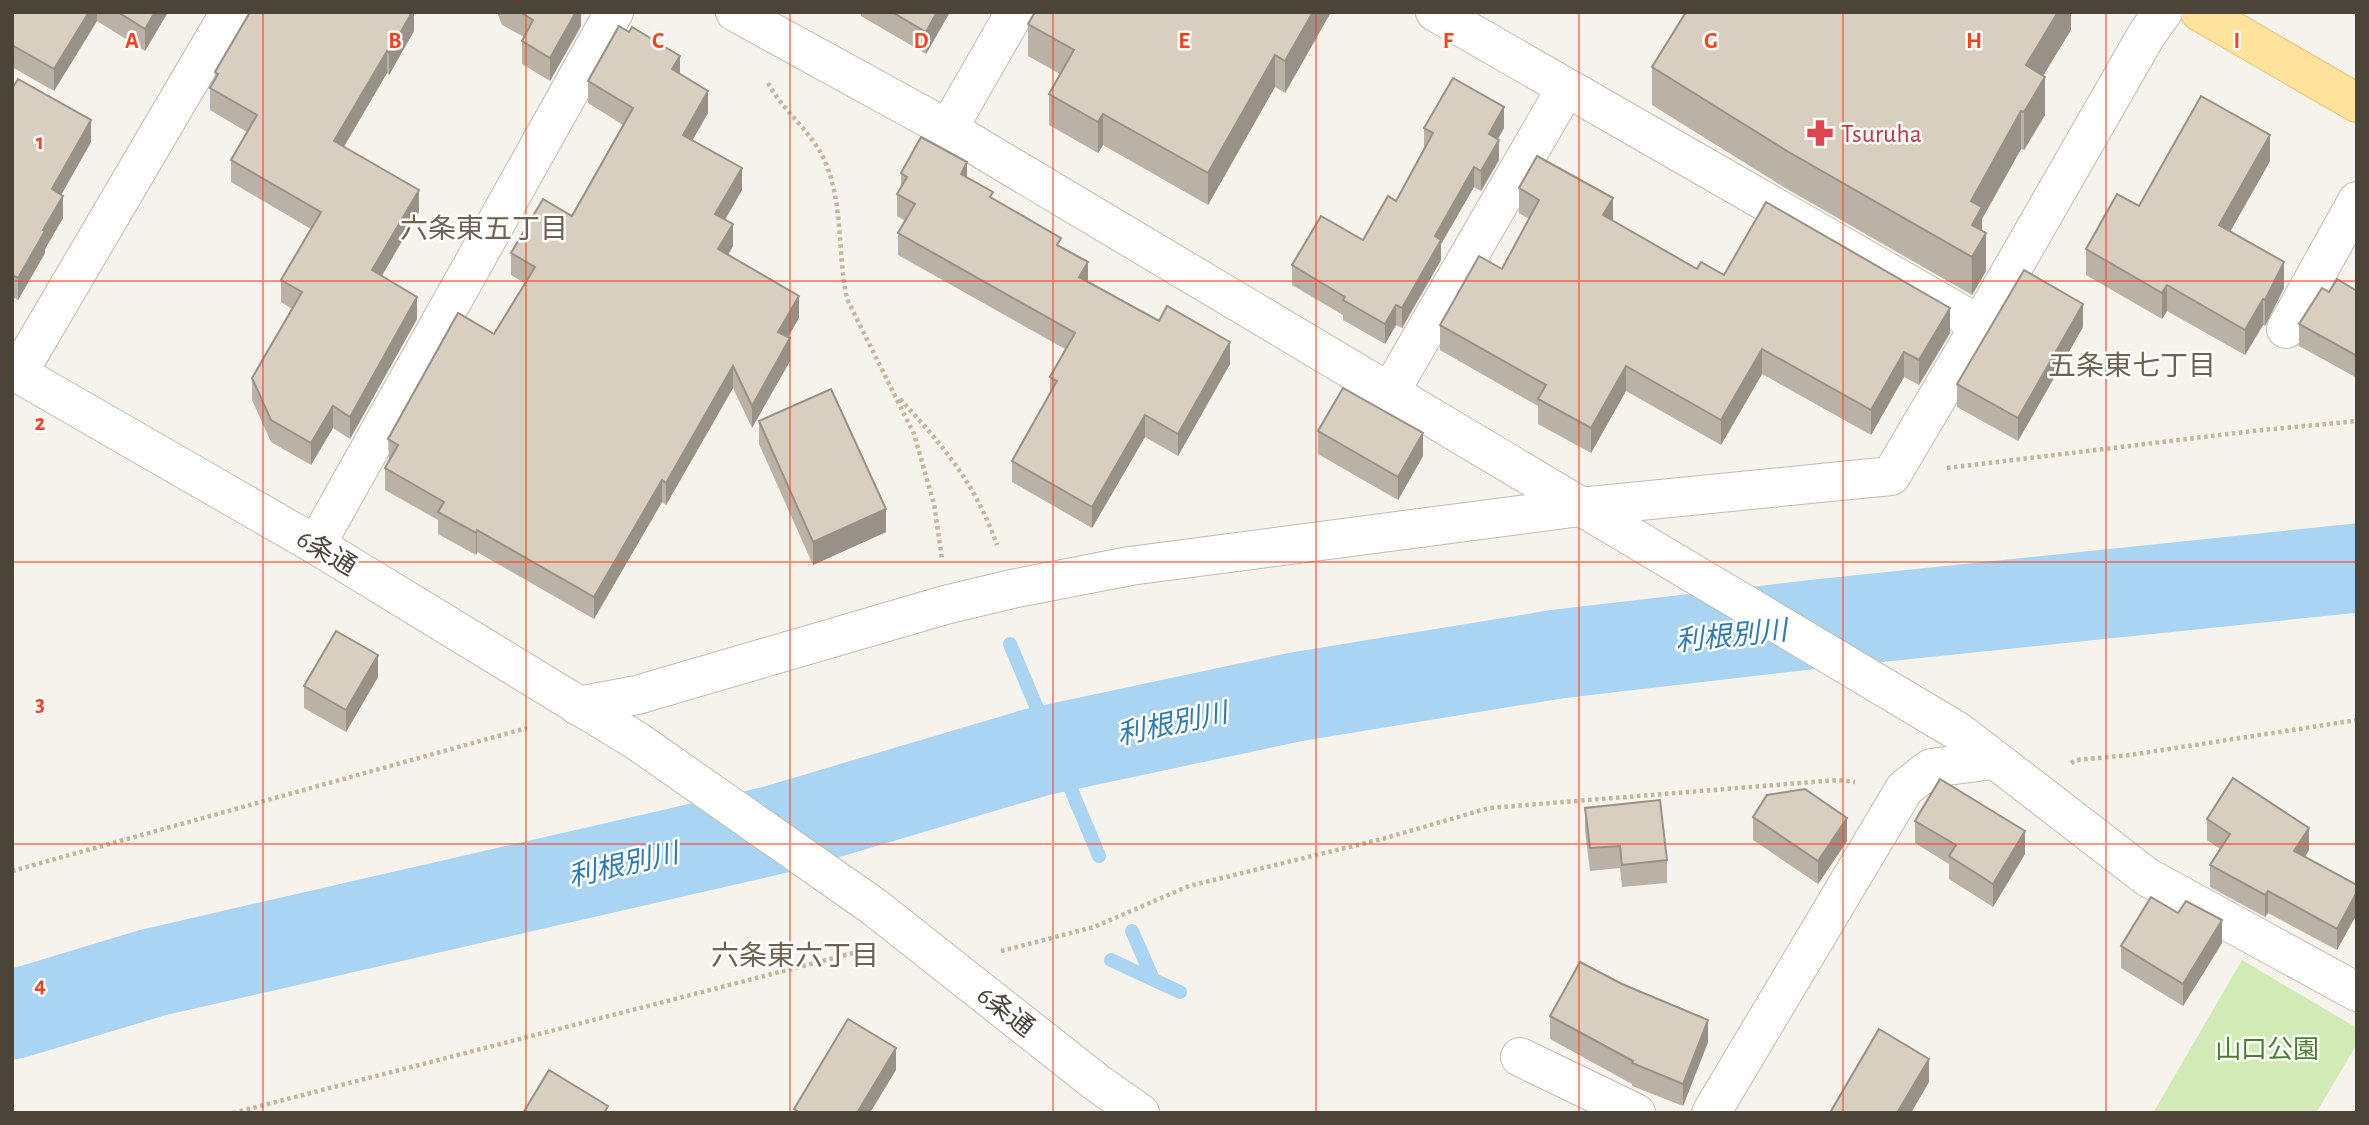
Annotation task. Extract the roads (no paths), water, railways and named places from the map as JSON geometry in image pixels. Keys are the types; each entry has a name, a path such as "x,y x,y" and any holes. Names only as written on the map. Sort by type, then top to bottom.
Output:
{"main road":[{"path":"2200,12 2357,103"}],"street":[{"path":"15,372 230,12"},
{"path":"316,545 614,12"},
{"path":"947,129 1015,12"},
{"path":"1435,12 1980,325"},
{"path":"578,706 637,695 945,605 1130,566 1580,507 1891,476 2147,34 2163,12"},
{"path":"737,13 947,129 1959,732 2147,877 2357,992"},
{"path":"1390,392 1566,88"},
{"path":"2286,329 2357,201"},
{"name":"6条通","path":"15,372 316,545 637,741 873,906 1096,1082 1140,1113"},
{"path":"1711,1113 1905,788 1931,768 1994,760"},
{"path":"1520,1057 1636,1113"}],"waterway":[{"name":"利根別川","path":"12,1015 151,973 774,830 1037,752 1295,697 1558,654 1817,624 2357,568"},
{"name":"利根別川","path":"1010,644 1099,856"},
{"path":"1132,931 1153,979"},
{"path":"1111,960 1180,992"}],"place":[{"name":"Tsuruha","path":"1820,133"}],"district":[{"name":"六条東五丁目","path":"484,228"},
{"name":"五条東七丁目","path":"2132,365"},
{"name":"六条東六丁目","path":"795,955"}],"park label":[{"name":"山口公園","path":"2267,1049"}]}
